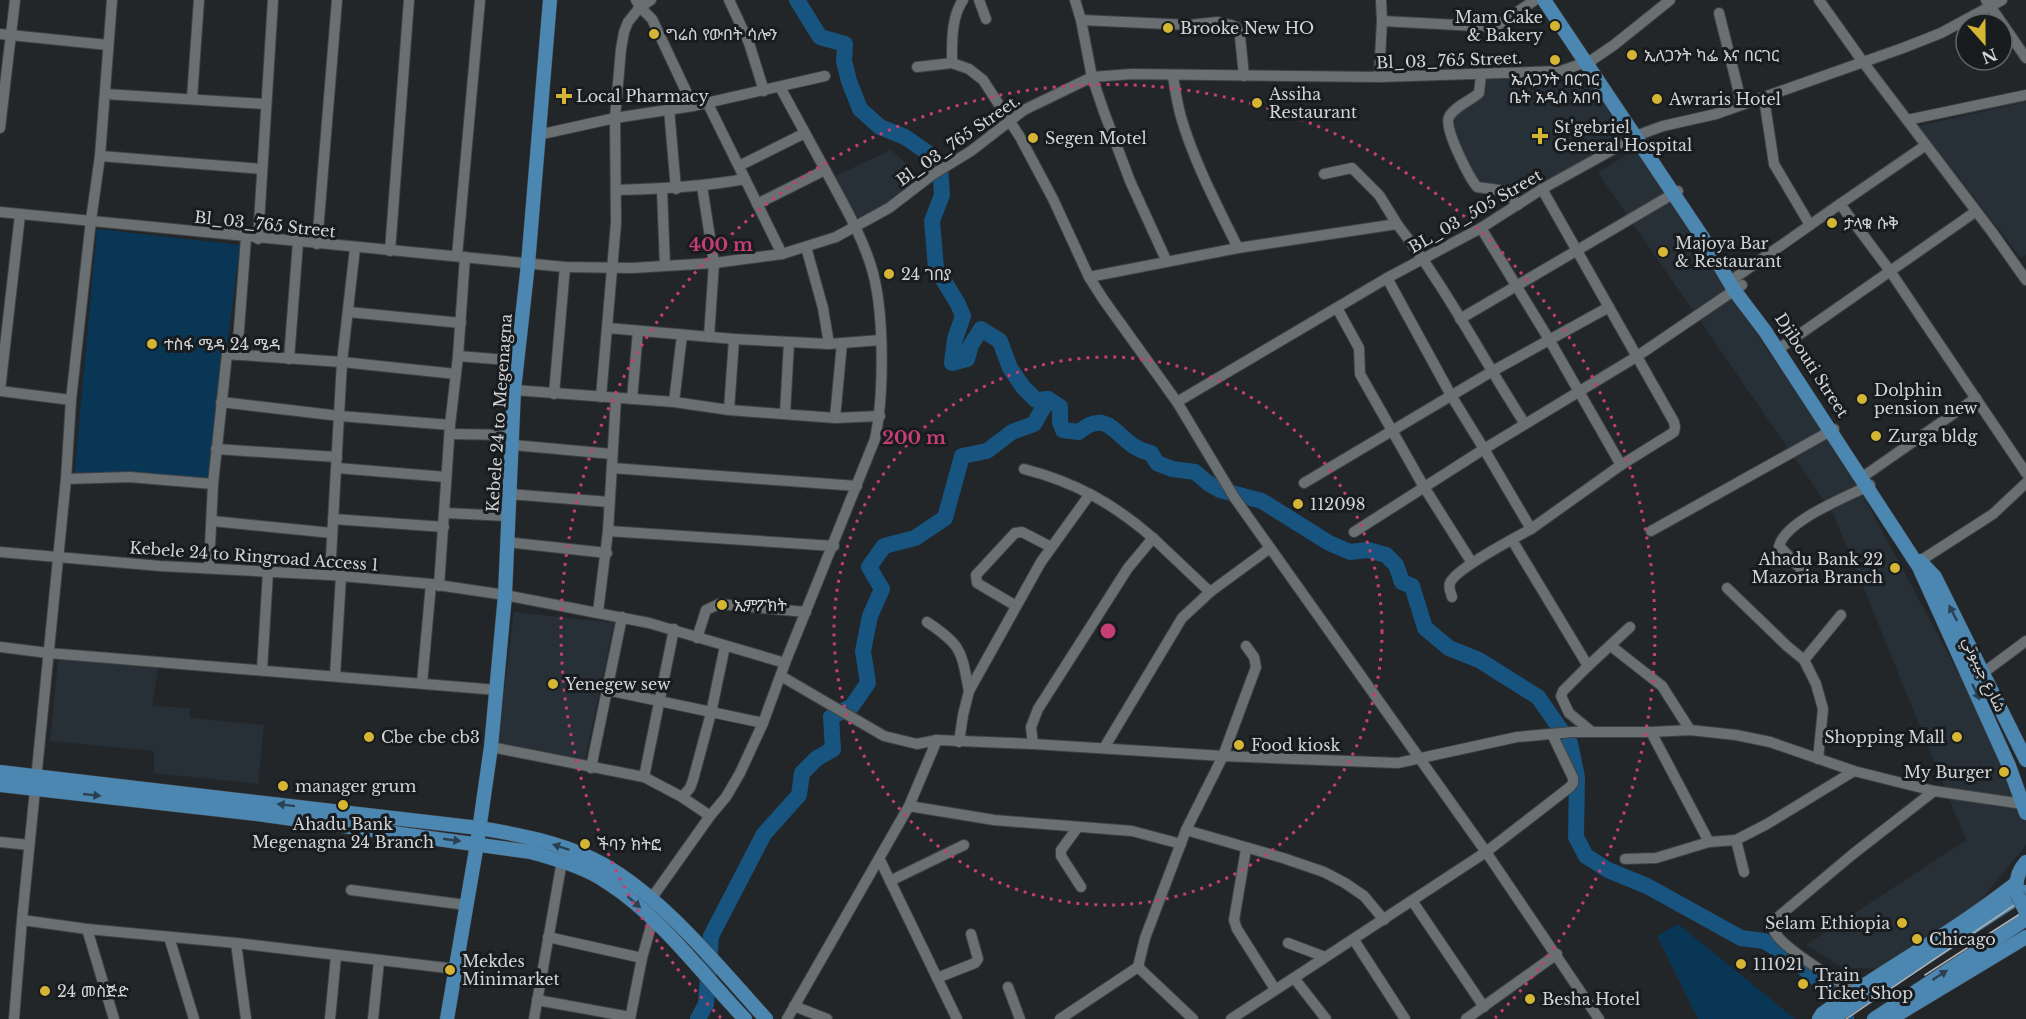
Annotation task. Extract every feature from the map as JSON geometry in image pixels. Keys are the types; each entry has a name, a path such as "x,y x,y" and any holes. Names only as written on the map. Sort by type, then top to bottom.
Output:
{"main road":[{"name":"Kebele 24 to Megenagna","path":"477,844 497,690 505,595 514,390 528,264 550,0"},
{"name":"Djibouti Street","path":"1544,0 1638,135 1832,430"},
{"name":"Djibouti Street","path":"1551,0 1589,62"},
{"name":"Djibouti Street","path":"1737,284 1765,331 1920,561 1935,577 2026,760"},
{"name":"Djibouti Street","path":"1867,482 1919,567 1924,582"},
{"name":"شارع جيبوتي","path":"1924,582 2005,756 2025,808"},
{"path":"0,772 35,782 531,852 562,861 607,882 630,898 691,959 745,1019"},
{"path":"0,785 35,782 478,828 513,834 575,852 594,860 651,899 694,940 766,1019"},
{"path":"447,1019 477,844"},
{"path":"2026,862 2020,869 2020,890 2026,912"},
{"path":"1825,1018 1853,996 1990,904 2020,890"},
{"path":"1853,996 1971,928 2020,890"},
{"path":"1874,1019 2026,919"},
{"path":"1890,1019 2026,937"},
{"path":"714,985 725,974"}],"street":[{"path":"0,128 5,34 15,0"},
{"path":"14,1019 21,920 66,479 71,400 100,156 112,0"},
{"path":"192,98 199,0"},
{"path":"258,239 273,0"},
{"path":"317,244 337,0"},
{"path":"390,251 409,0"},
{"path":"422,683 444,527 450,430 458,356 461,256 480,0"},
{"path":"601,397 616,223 615,118 624,32 638,3 651,0"},
{"path":"729,0 749,43 764,91"},
{"path":"952,63 955,23 958,7 963,0"},
{"path":"978,0 986,19"},
{"path":"1075,0 1092,77 1130,181 1167,262"},
{"path":"1379,77 1381,0"},
{"path":"1382,21 1495,27 1535,0"},
{"name":"Bl_03_765 Street.","path":"528,264 613,268 665,266 714,263 782,254 806,247 836,237 889,208 932,175 971,151 1024,110 1092,77 1132,74 1379,77 1561,71 1589,62 1670,0"},
{"path":"1819,0 1975,212 2021,263 2026,280"},
{"name":"BL_03_505 Street","path":"1177,402 1387,278 1480,228 1542,189 1638,135 1764,98 1863,62 1941,33 1988,3 2002,0"},
{"path":"638,3 652,18 693,106"},
{"path":"1988,3 2026,58"},
{"path":"1719,14 1742,105"},
{"path":"1081,20 1190,25 1218,22 1231,25 1236,27 1240,36 1244,76"},
{"path":"5,34 108,45"},
{"path":"917,67 952,63 969,69 983,80 1020,137 1053,199 1089,277 1177,402 1234,497 1486,852 1599,1019"},
{"path":"1481,75 1479,93 1450,115 1447,126 1470,179 1477,187 1506,191 1518,205"},
{"path":"538,135 615,118 693,106 825,76"},
{"path":"1173,76 1185,131 1202,173 1238,248"},
{"path":"651,899 732,789 763,723 785,663 834,546 875,440 880,416 881,340 872,268 856,227 780,87"},
{"path":"105,94 265,104"},
{"path":"1907,120 2026,95"},
{"path":"1764,98 1774,164 1810,225"},
{"path":"707,102 782,254"},
{"path":"669,109 676,189"},
{"path":"739,166 805,133"},
{"path":"1354,532 1484,449 1636,357 1737,284 1810,225 1926,146"},
{"path":"100,156 262,168"},
{"path":"1324,174 1352,168 1379,195 1397,224 1424,259 1491,372 1525,424"},
{"path":"757,204 825,170"},
{"path":"616,190 676,189 745,179"},
{"path":"702,186 714,263 709,337"},
{"path":"662,189 665,266"},
{"path":"1452,597 1450,583 1455,576 1472,563 1531,529 1621,465 1671,434 1675,427 1542,189"},
{"path":"1460,319 1676,193"},
{"path":"1840,204 1890,271 2026,473"},
{"name":"Bl_03_765 Street","path":"0,212 528,264"},
{"path":"1780,348 1975,212"},
{"path":"20,215 0,390 71,400"},
{"path":"1089,277 1238,248 1397,224"},
{"path":"1480,228 1550,341 1621,465"},
{"path":"237,355 246,238"},
{"path":"289,359 298,242"},
{"path":"806,247 823,308 829,344"},
{"path":"335,676 333,519 342,362 355,248"},
{"path":"554,394 565,267"},
{"path":"1387,278 1452,397 1531,529"},
{"path":"1304,483 1491,372 1609,307"},
{"path":"1337,308 1359,348 1360,374 1424,487 1472,563"},
{"path":"348,312 460,323"},
{"path":"608,328 734,339 829,344 881,340"},
{"path":"632,399 638,331"},
{"path":"674,402 682,335"},
{"path":"729,410 734,339"},
{"path":"784,414 789,342"},
{"path":"835,418 842,343"},
{"path":"209,568 213,484 227,354 342,362 456,374"},
{"path":"458,356 518,361"},
{"path":"514,390 674,402 729,410 835,418 880,416"},
{"path":"598,612 607,553 616,398"},
{"path":"1801,570 1779,546 1786,534 1802,520 1867,482 1976,398"},
{"path":"221,402 450,430 612,454"},
{"path":"1651,531 1832,430"},
{"path":"216,449 447,477"},
{"path":"612,468 857,486"},
{"path":"1024,469 1044,474 1090,494 1126,514 1210,592"},
{"path":"66,479 129,477 213,484"},
{"path":"1920,561 2001,508 2026,483"},
{"path":"509,494 609,502"},
{"path":"959,742 969,692 1051,547 1090,494"},
{"path":"445,513 507,516"},
{"path":"333,519 444,527"},
{"path":"212,521 333,533"},
{"path":"608,531 834,546"},
{"path":"1016,606 977,583 976,575 1015,533 1022,531 1051,547"},
{"path":"1033,744 1031,727 1038,709 1128,568 1153,538"},
{"path":"1512,540 1588,666"},
{"path":"506,542 607,553"},
{"path":"1104,748 1182,618 1210,592 1270,548"},
{"name":"Kebele 24 to Ringroad Access 1","path":"0,552 160,566 335,575 435,585 505,595 622,617 674,629 697,638 785,663"},
{"path":"262,670 268,572"},
{"path":"1727,588 1804,660 1816,684 1823,709 1818,759"},
{"path":"697,638 706,610 719,604 806,612"},
{"path":"1804,660 1841,615"},
{"path":"591,768 622,617"},
{"path":"927,622 950,637 957,645 969,692"},
{"path":"1591,731 1569,713 1561,696 1563,691 1630,627"},
{"path":"644,777 674,629"},
{"path":"1983,672 2026,641"},
{"path":"0,646 48,653 497,690"},
{"path":"682,796 690,788 711,713 725,646"},
{"path":"1060,1019 1138,967 1145,938 1186,830 1223,756 1256,667 1254,657 1246,646"},
{"path":"1611,646 1662,686 1690,730"},
{"path":"781,676 884,736 917,744 937,740 1398,763 1517,737 1591,731 1690,730 1736,735 1770,742 1854,771 1934,791 2025,808"},
{"path":"607,690 763,723"},
{"path":"1652,732 1708,842"},
{"path":"1231,1019 1413,902 1486,852 1570,787 1573,777 1556,734"},
{"path":"787,1019 880,860 909,806 937,740"},
{"path":"491,747 644,777 682,796 710,816"},
{"path":"1625,859 1656,858 1708,842 1736,840 1767,824 1854,771"},
{"path":"1853,996 1837,981 1783,942 1775,933 1773,924 1778,917 1854,854 1934,791"},
{"path":"909,806 994,820 1132,831 1181,844"},
{"path":"1078,826 1061,850 1061,856 1081,887"},
{"path":"1186,830 1303,865 1345,883 1364,896 1384,920"},
{"path":"1736,840 1744,872"},
{"path":"0,842 29,845"},
{"path":"890,881 964,845"},
{"path":"1246,849 1234,920 1237,929 1275,989"},
{"path":"880,860 957,1019"},
{"path":"534,1019 562,861"},
{"path":"351,890 466,906"},
{"path":"1413,902 1484,1007"},
{"path":"537,1000 630,1018 652,919"},
{"path":"21,920 456,969"},
{"path":"87,929 114,1019"},
{"path":"938,978 975,963 978,959 971,934"},
{"path":"169,937 194,1019"},
{"path":"548,938 642,958"},
{"path":"1354,939 1405,1019"},
{"path":"236,943 246,1019"},
{"path":"1288,943 1325,957"},
{"path":"1466,1019 1557,954"},
{"path":"330,1019 336,956"},
{"path":"373,1019 379,961"},
{"path":"1138,967 1193,1019"},
{"path":"1294,978 1326,1019"},
{"path":"1008,987 1020,1019"},
{"path":"794,1006 827,1019"}],"shaded area":[{"name":"St'gebriel General Hospital","path":"1587,72 1627,138 1519,199 1478,184 1464,159 1451,122 1485,79"},
{"path":"2026,102 2026,255 2021,258 1919,126"},
{"path":"1635,149 1859,488 2002,754 2026,808 2026,845 1966,918 1882,969 1843,968 1806,945 1966,840 1834,515 1598,173"},
{"path":"891,150 921,181 860,222 833,177"},
{"path":"97,229 240,245 209,483 74,480"},
{"name":"Yenegew sew","path":"514,612 614,623 585,760 497,745"},
{"path":"58,659 158,668 152,706 190,708 190,718 264,725 258,784 154,773 154,751 50,741"},
{"path":"1678,924 1795,1019 1698,1019 1657,936"}],"waterway":[{"path":"797,0 820,37 845,44 844,61 860,109 880,127 905,137 928,153 940,167 942,195 932,221 936,268 963,316 955,339 952,363 967,359 971,345 981,329 1000,341 1010,368 1023,387 1036,400 1048,399 1060,407 1060,422 1063,430 1079,432 1090,425 1100,423 1108,425 1130,444 1151,453 1157,463 1172,469 1195,472 1220,490 1262,501 1329,543 1350,552 1368,550 1386,555 1396,565 1402,582 1412,586 1425,628 1449,648 1479,660 1538,697 1570,743 1577,777 1576,837 1586,856 1608,870 1647,886 1741,938 1764,941 1793,959 1816,978 1839,989 1847,996 1846,1019"},
{"path":"698,1019 706,1004 711,936 764,834 799,795 802,773 816,759 833,749 831,717 852,706 868,683 863,651 870,616 882,589 869,567 884,546 915,538 945,518 962,456 987,451 1012,432 1034,424 1048,399"}],"tram line":[{"path":"1846,1019 2026,897"},
{"path":"1925,975 2026,910"}],"place":[{"name":"Mam Cake & Bakery","path":"1555,26"},
{"name":"Brooke New HO","path":"1168,28"},
{"name":"ግሬስ የውበት ሳሎን","path":"654,34"},
{"name":"ኢለጋንት ካፌ እና በርገር","path":"1632,55"},
{"name":"ኤለጋንት በርገር ቤት አዲስ አበባ","path":"1555,60"},
{"name":"Local Pharmacy","path":"564,96"},
{"name":"Awraris Hotel","path":"1657,99"},
{"name":"Assiha Restaurant","path":"1257,103"},
{"name":"St'gebriel General Hospital","path":"1540,136"},
{"name":"Segen Motel","path":"1033,138"},
{"name":"ታላቁ ሱቅ","path":"1832,223"},
{"name":"Majoya Bar & Restaurant","path":"1663,252"},
{"name":"24 ገበያ","path":"889,274"},
{"name":"ተስፋ ሜዳ 24 ሜዳ","path":"152,344"},
{"name":"Dolphin pension new","path":"1862,399"},
{"name":"Zurga bldg","path":"1876,436"},
{"name":"112098","path":"1298,504"},
{"name":"Ahadu Bank 22 Mazoria Branch","path":"1895,568"},
{"name":"ኢምፖክት","path":"722,605"},
{"name":"Yenegew sew","path":"553,684"},
{"name":"Cbe cbe cb3","path":"369,737"},
{"name":"Shopping Mall","path":"1957,737"},
{"name":"Food kiosk","path":"1239,745"},
{"name":"My Burger","path":"2004,772"},
{"name":"manager grum","path":"283,786"},
{"name":"Ahadu Bank Megenagna 24 Branch","path":"343,805"},
{"name":"ችባን ክትፎ","path":"585,844"},
{"name":"Selam Ethiopia","path":"1902,923"},
{"name":"Chicago","path":"1917,939"},
{"name":"111021","path":"1741,964"},
{"name":"Mekdes Minimarket","path":"450,970"},
{"name":"Train Ticket Shop","path":"1803,984"},
{"name":"24 መስጅድ","path":"45,991"},
{"name":"Besha Hotel","path":"1530,999"}]}
